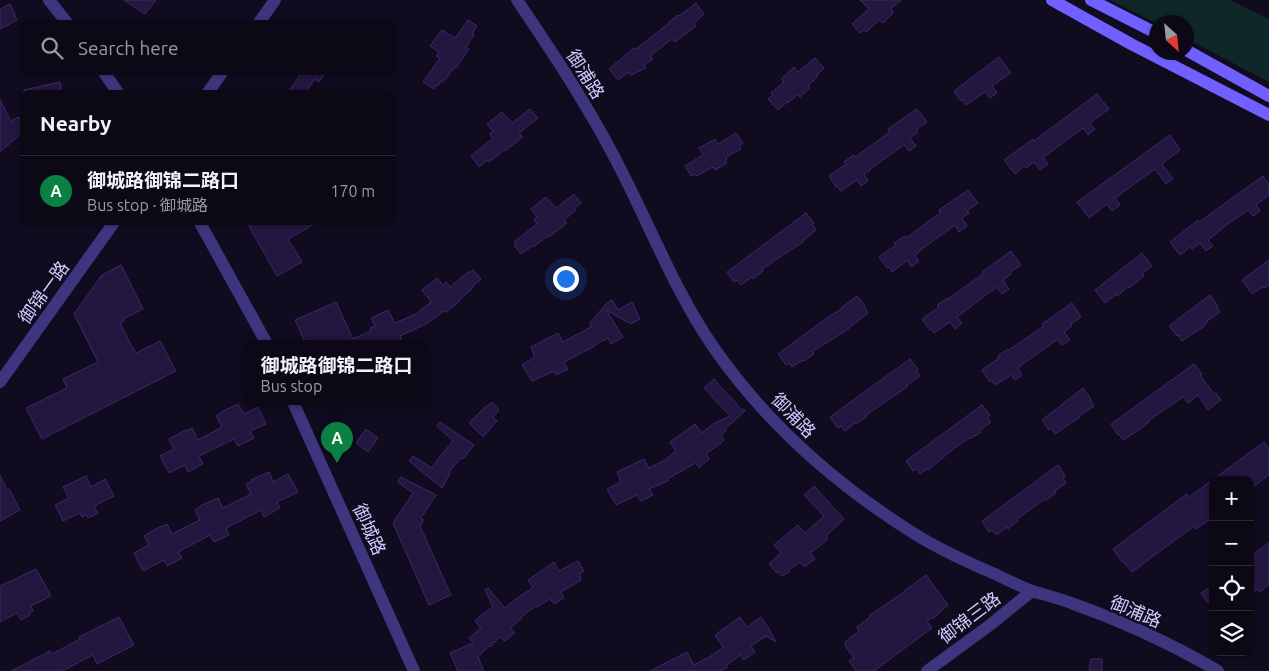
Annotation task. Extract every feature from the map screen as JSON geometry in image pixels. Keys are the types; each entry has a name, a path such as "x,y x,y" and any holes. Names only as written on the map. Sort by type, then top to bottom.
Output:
{"main road":[{"path":"1052,0 1131,44 1269,115"},
{"path":"1091,0 1149,29"},
{"path":"1194,54 1269,96"}],"street":[{"path":"49,0 65,20"},
{"path":"261,20 275,0"},
{"name":"御浦路","path":"517,0 568,77 599,129 627,182 664,261 699,325 729,369 763,408 803,449 880,511 943,550 1032,590 1070,602 1114,620 1172,646 1218,671"},
{"path":"106,75 116,90"},
{"path":"210,90 220,75"},
{"name":"御锦一路","path":"0,382 112,225"},
{"path":"201,225 265,340"},
{"name":"御城路","path":"294,405 414,671"},
{"name":"御锦三路","path":"927,671 990,625 1032,590"}],"green space":[{"path":"1110,0 1230,0 1269,19 1269,82 1194,43 1194,15 1149,15 1149,20"}],"building":[{"path":"124,0 156,0 145,14"},
{"path":"860,0 901,0 891,9 893,13 883,23 879,20 866,32 864,30 860,33 852,24 869,9"},
{"path":"696,3 704,14 694,23 696,26 675,42 672,39 650,56 653,59 644,65 646,68 631,75 629,72 618,80 609,69 634,48 636,49"},
{"path":"10,4 17,20 0,29 0,9"},
{"path":"468,20 477,26 473,32 474,35 466,47 469,49 456,68 454,67 446,79 443,82 441,81 438,86 436,85 434,89 423,82 440,58 436,56 439,52 430,46 442,30 455,38"},
{"path":"999,57 1011,73 992,86 997,93 990,98 985,92 966,105 954,91"},
{"path":"815,58 824,68 808,86 810,88 800,97 796,96 778,110 768,99 773,95 771,93 784,82 781,79 794,67 798,72"},
{"path":"300,75 324,75 319,82 315,79 307,90 290,90"},
{"path":"60,82 61,90 24,90"},
{"path":"1097,94 1109,109 1090,123 1095,129 1088,135 1083,128 1064,142 1043,158 1048,164 1040,170 1034,162 1026,168 1024,166 1015,174 1004,160 1033,139 1034,141"},
{"path":"0,100 11,121 18,117 20,118 20,134 0,152"},
{"path":"530,109 538,118 519,133 523,137 489,162 487,160 479,167 471,156 493,138 490,134 493,131 487,124 502,112 512,123"},
{"path":"917,109 927,122 916,130 918,132 910,138 916,146 909,151 904,145 870,169 864,174 868,181 861,186 857,180 841,191 836,187 829,176 846,164 844,162 854,155 855,157 890,132 888,129"},
{"path":"736,133 743,143 739,146 741,149 726,157 727,163 715,170 712,167 697,176 695,174 691,176 685,166 703,155 699,148 715,139 718,144"},
{"path":"1170,135 1180,150 1162,164 1173,179 1166,184 1155,169 1115,198 1120,205 1112,211 1107,204 1089,218 1077,202"},
{"path":"1263,176 1269,184 1269,195 1256,205 1260,211 1253,216 1248,210 1229,223 1208,240 1213,246 1206,251 1200,243 1192,249 1190,247 1180,255 1170,242 1198,220 1199,222"},
{"path":"968,190 978,203 967,211 969,213 962,218 967,226 959,232 955,225 922,249 915,256 919,261 911,267 908,260 892,272 889,267 887,268 879,257 896,245 894,243 905,236 906,238 940,213 939,210"},
{"path":"574,194 581,203 564,220 567,223 549,237 521,254 514,245 516,243 514,242 537,224 534,219 537,217 531,209 546,197 556,208"},
{"path":"806,213 814,223 812,224 816,230 803,242 762,269 763,271 753,279 752,277 741,285 737,280 734,282 727,272"},
{"path":"248,225 313,225 288,239 302,262 277,276"},
{"path":"1011,251 1021,265 1010,272 1011,274 1003,280 1009,289 1002,294 997,287 982,298 957,317 962,323 955,329 950,322 934,333 930,330 922,319 939,307 937,305 983,274 982,272"},
{"path":"1142,253 1152,266 1142,274 1144,276 1129,288 1117,296 1116,294 1105,303 1095,290"},
{"path":"1269,260 1269,285 1264,288 1262,287 1252,294 1242,280"},
{"path":"121,265 143,309 123,319 124,321 120,323 133,349 136,353 160,341 176,371 42,439 26,408 67,388 63,379 98,362 74,314 102,275"},
{"path":"473,270 481,279 460,301 426,324 400,336 402,340 304,340 295,320 336,302 353,339 371,331 370,328 375,326 371,318 388,310 395,323 416,314 431,302 422,290 437,278 443,285 446,282 450,287"},
{"path":"1210,295 1220,312 1206,322 1203,327 1182,341 1169,326"},
{"path":"857,296 868,313 844,332 813,351 814,354 804,361 792,367 789,363 786,365 778,354 842,309 842,307"},
{"path":"612,300 618,310 632,302 640,319 631,324 606,310 623,337 611,344 608,338 564,362 568,369 556,375 554,371 532,381 522,365 535,357 531,347 558,333 563,342 591,327 590,323 607,303"},
{"path":"1072,303 1081,317 1064,332 1070,340 1062,345 1058,339 1024,363 1018,368 1022,375 1015,380 1011,375 995,385 992,380 990,382 982,370 999,358 998,356 1044,326 1042,324"},
{"path":"910,359 918,369 916,370 920,376 845,431 841,426 838,428 830,417"},
{"path":"1194,364 1214,394 1216,393 1221,400 1208,410 1198,395 1188,403 1183,397 1123,440 1118,435 1111,424"},
{"path":"714,379 745,411 725,429 726,431 721,435 724,439 721,443 706,454 709,459 699,468 696,463 667,479 668,481 649,489 653,495 641,501 637,495 616,505 607,489 621,482 617,472 644,459 649,468 665,460 676,451 670,442 695,424 702,433 713,424 730,416 704,388"},
{"path":"1083,388 1094,406 1055,434 1051,428 1049,430 1042,420"},
{"path":"492,402 499,410 493,417 497,421 483,437 469,423"},
{"path":"238,404 244,414 258,407 266,424 250,431 254,438 238,446 234,439 199,456 203,464 188,472 185,465 169,473 160,456 174,449 169,439 192,428 198,440 222,427 216,416"},
{"path":"982,405 990,415 987,417 991,422 980,430 981,432 952,450 928,470 920,474 917,469 913,471 906,461"},
{"path":"440,422 474,445 449,472 450,474 442,488 409,461 413,456 432,468 453,441 437,426"},
{"path":"366,429 378,438 368,452 356,443"},
{"path":"1264,442 1269,449 1269,475 1254,486 1254,476 1218,476"},
{"path":"1058,465 1065,476 1063,478 1066,483 1055,491 1056,493 1017,519 1018,521 1008,529 1007,527 996,535 992,530 989,532 982,521"},
{"path":"269,472 273,482 288,474 298,492 277,502 280,508 264,517 261,510 226,528 229,535 214,542 210,535 178,552 182,558 167,566 164,560 143,571 134,553 149,545 144,536 167,524 172,534 200,520 195,510 200,506 218,498 223,508 251,494 246,484"},
{"path":"0,475 20,510 0,521"},
{"path":"86,476 91,487 105,479 114,496 94,506 98,513 88,518 86,515 82,517 80,513 63,521 55,505 69,498 63,487"},
{"path":"401,477 436,495 421,518 424,520 420,526 451,595 429,605 393,523 413,493 398,482"},
{"path":"1209,482 1209,520 1196,529 1194,526 1132,572 1113,549 1187,494 1189,497"},
{"path":"814,486 844,519 827,535 825,542 810,553 815,559 804,567 800,562 782,576 769,564 781,553 774,545 798,525 805,533 824,516 804,495"},
{"path":"1269,543 1269,584 1260,592 1258,589 1254,592 1254,553"},
{"path":"578,561 584,571 580,573 581,580 561,592 564,598 554,604 550,599 536,606 521,617 511,628 515,633 505,641 500,637 489,646 478,657 484,671 458,671 450,653 473,643 469,638 481,628 475,621 493,607 485,590 488,588 505,608 533,588 528,580 554,562 559,571"},
{"path":"36,569 51,596 31,606 33,611 21,620 17,613 0,622 0,586"},
{"path":"926,575 948,605 927,621 932,628 874,671 856,671 849,661 854,658 845,646 846,641 859,631 857,627 869,616"},
{"path":"1209,588 1209,604 1201,593"},
{"path":"119,617 134,645 97,664 93,655 62,671 11,671 50,651 52,654 80,639 79,637"},
{"path":"740,617 747,627 761,617 776,642 766,636 751,646 755,652 744,660 740,655 726,666 727,668 720,671 650,671 687,652 694,665 711,656 723,647 715,635"},
{"path":"1091,659 1102,659 1102,671 1089,671"}],"place":[{"name":"御城路御锦二路口","path":"337,463"}]}
